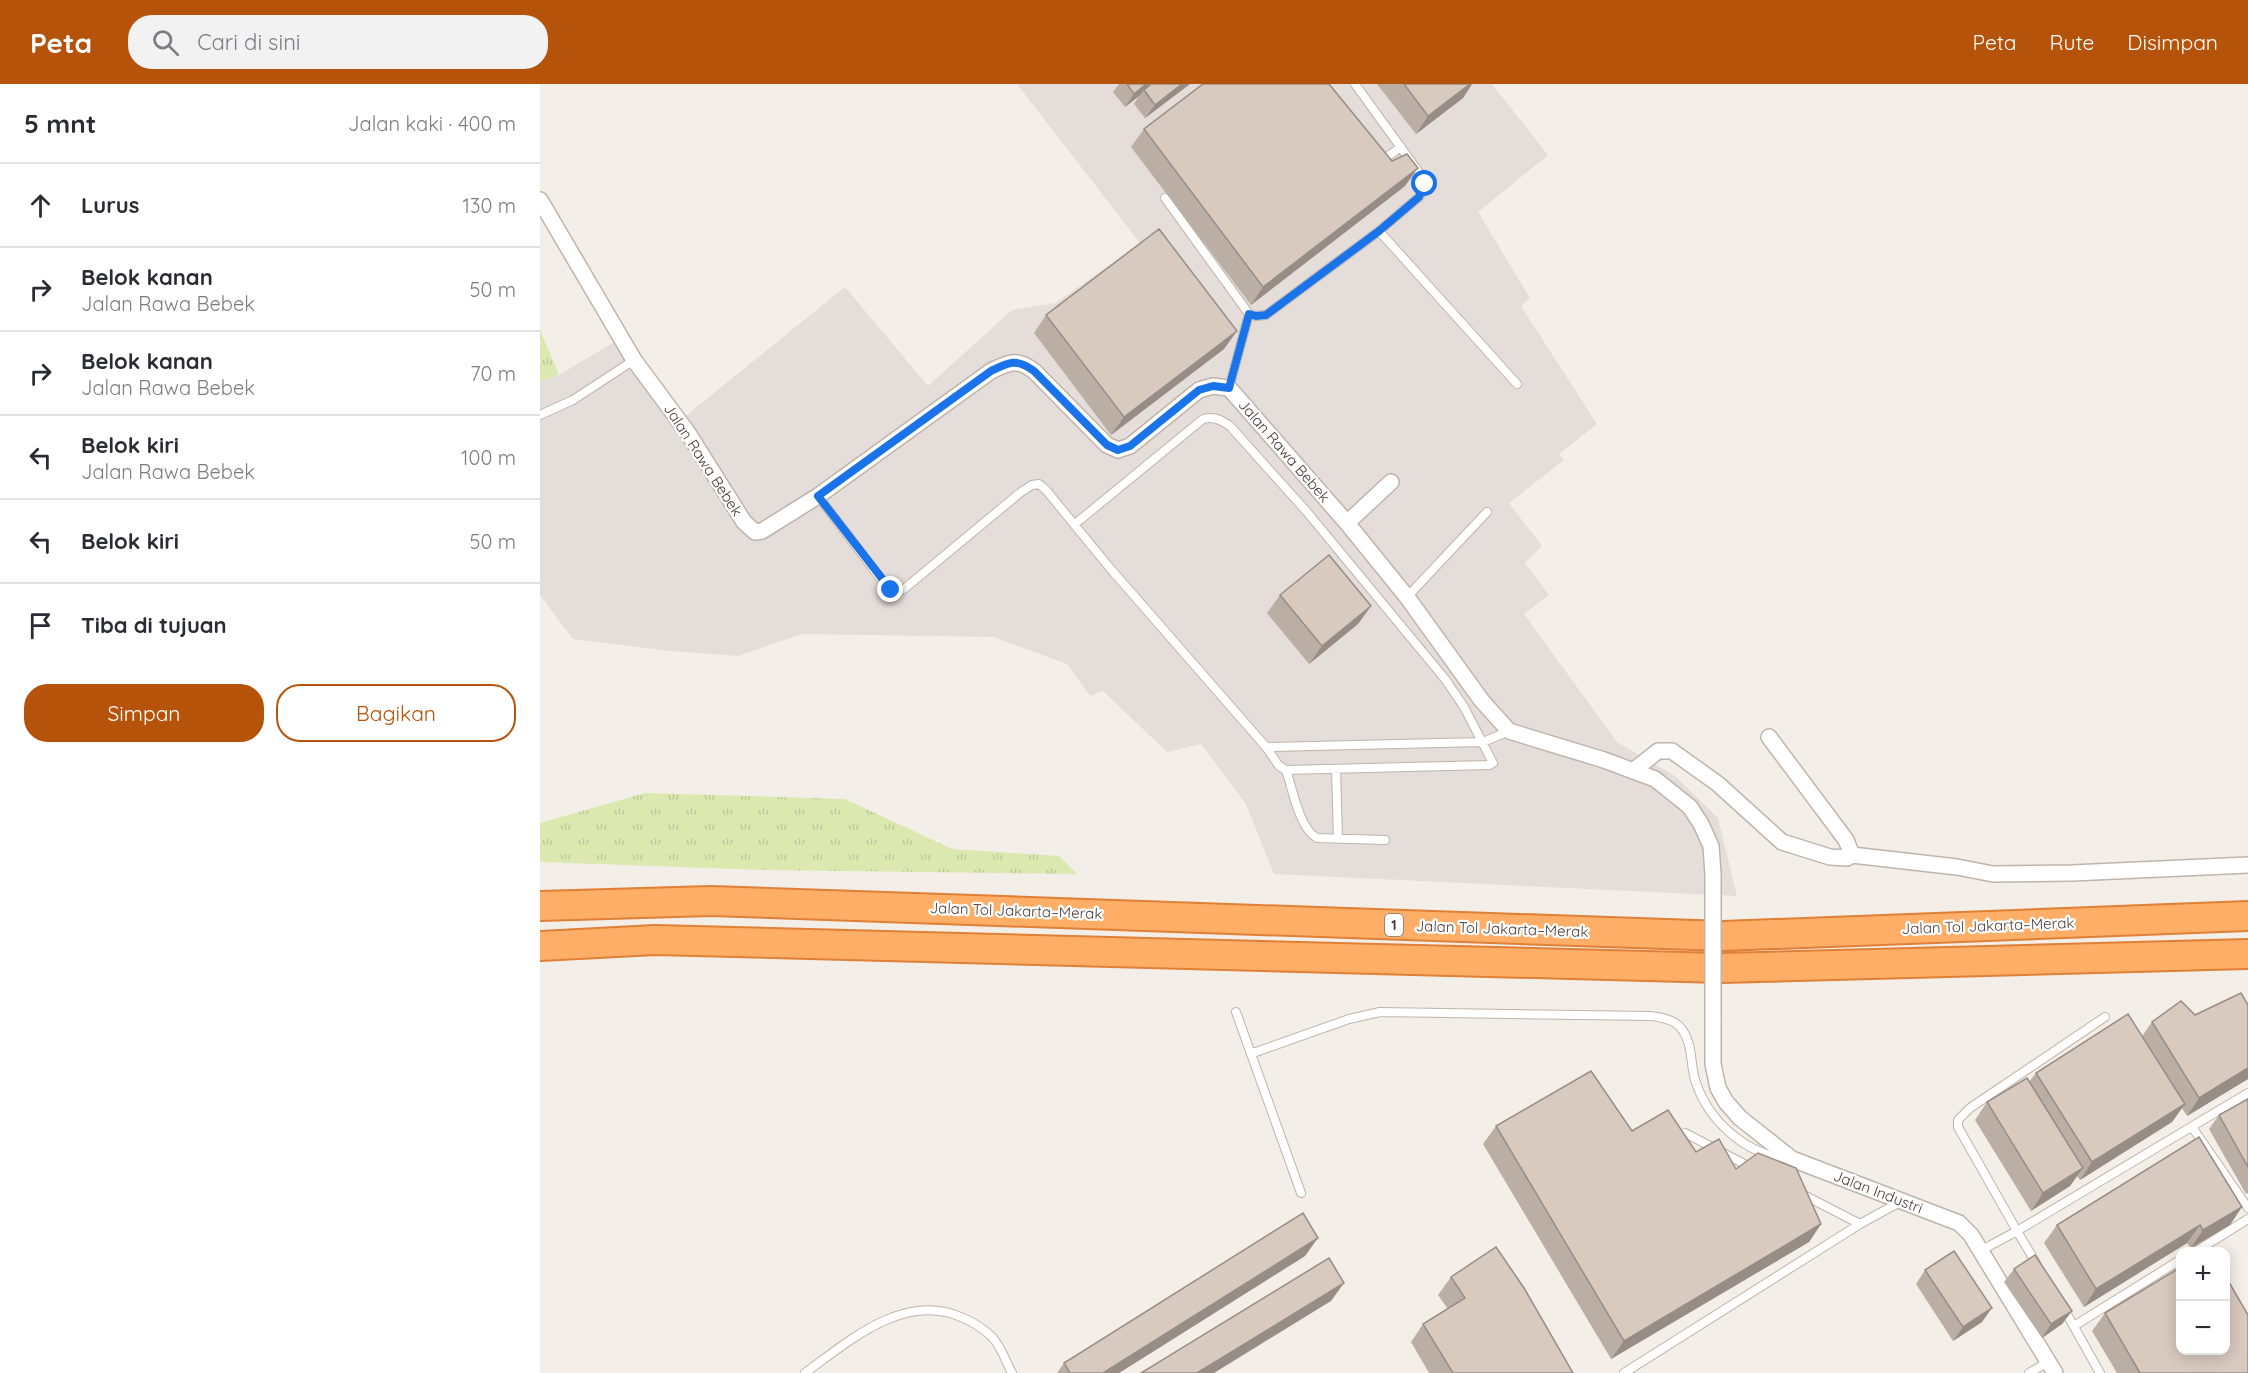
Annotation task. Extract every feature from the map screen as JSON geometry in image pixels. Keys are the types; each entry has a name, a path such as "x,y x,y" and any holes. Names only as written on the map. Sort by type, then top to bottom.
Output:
{"highway":[{"name":"Jalan Tol Jakarta–Merak","path":"540,906 711,901 1722,936 2248,916"},
{"path":"540,946 655,940 1722,968 2248,954"}],"street":[{"name":"Jalan Rawa Bebek","path":"540,200 634,360 688,433 733,507 755,532 762,531 818,496 991,371 1007,363 1022,362 1034,371 1107,445 1118,450 1130,446 1199,390 1213,386 1229,388 1347,523 1407,597 1482,701 1509,731"},
{"path":"1347,523 1391,482"},
{"path":"1509,731 1557,744 1634,771 1658,752 1672,751 1718,784 1782,842 1830,857 1847,858 1851,855 2004,874 2113,872 2248,865"},
{"path":"1769,737 1846,840 1851,855"},
{"name":"Jalan Industri","path":"1634,771 1655,779 1690,807 1711,846 1713,1064 1718,1088 1726,1102 1740,1118 1792,1159 1959,1223 1971,1235 2052,1367"}],"lane":[{"path":"1165,198 1249,314 1266,315 1379,231 1419,197 1425,189 1423,178 1355,84"},
{"path":"1374,159 1384,160 1401,147"},
{"path":"1379,231 1516,384"},
{"path":"1229,388 1249,314"},
{"path":"540,415 573,400 634,360"},
{"path":"818,496 887,587 896,591 904,589 1021,492 1039,484 1266,747 1279,766 1286,770 1336,770 1490,765 1493,763 1464,707 1409,633 1307,512 1230,426 1221,420 1209,417 1203,419 1075,525"},
{"path":"1407,597 1487,512"},
{"path":"1266,747 1483,742 1509,731"},
{"path":"1286,770 1309,834 1317,838 1385,840"},
{"path":"1336,770 1338,839"},
{"path":"1236,1011 1253,1053 1301,1193"},
{"path":"1253,1053 1349,1019 1380,1012 1664,1018 1679,1025 1686,1038 1691,1053 1694,1078 1701,1097 1713,1116 1730,1133 1750,1147 1774,1158 1792,1159"},
{"path":"2040,1269 1958,1127 1958,1120 1970,1108 2105,1017"},
{"path":"1980,1251 2248,1093"},
{"path":"2192,1127 2248,1208"},
{"path":"1685,1133 1763,1173"},
{"path":"1792,1189 1860,1224"},
{"path":"1624,1373 1860,1224 1902,1201"},
{"path":"2202,1247 2248,1219"},
{"path":"2074,1326 2176,1263"},
{"path":"2057,1297 2100,1373"},
{"path":"805,1373 864,1331 910,1310 931,1309 953,1314 976,1324 994,1338 1012,1373"},
{"path":"2029,1373 2052,1367"}],"shaded area":[{"path":"1017,84 1492,84 1548,155 1478,212 1530,298 1521,306 1597,424 1559,454 1564,460 1509,503 1542,546 1525,563 1549,595 1524,614 1617,742 1675,776 1718,818 1737,896 1274,874 1246,804 1201,744 1167,752 1103,691 1090,696 1067,664 994,637 802,634 738,656 670,651 573,639 540,595 540,381 559,375 624,336 683,418 845,287 928,386 1012,310 1056,303 1140,243"}],"green space":[{"path":"540,330 559,375 540,381"},
{"path":"645,793 845,799 952,849 1059,856 1077,874 767,870 540,862 540,823"}],"building":[{"path":"1127,84 1146,84 1134,94"},
{"path":"1151,84 1182,84 1155,105 1144,90"},
{"path":"1203,84 1329,84 1392,161 1407,154 1418,168 1263,287 1144,129"},
{"path":"1404,84 1470,84 1428,116"},
{"path":"1159,229 1237,331 1124,417 1046,315"},
{"path":"1329,555 1371,606 1322,646 1280,595"},
{"path":"2241,993 2248,1005 2248,1068 2199,1098 2152,1022 2181,1001 2195,1015"},
{"path":"2128,1014 2185,1104 2092,1162 2036,1073"},
{"path":"1591,1071 1632,1131 1668,1110 1696,1152 1719,1139 1736,1169 1758,1153 1796,1168 1821,1224 1624,1341 1496,1126"},
{"path":"2027,1078 2083,1168 2043,1193 1987,1102"},
{"path":"2248,1099 2248,1167 2219,1115"},
{"path":"2199,1137 2242,1207 2203,1230 2200,1225 2096,1289 2057,1225"},
{"path":"1303,1213 1318,1238 1103,1373 1070,1373 1064,1363"},
{"path":"1496,1247 1524,1288 1573,1373 1453,1373 1423,1324 1465,1298 1451,1277"},
{"path":"1954,1251 1992,1308 1963,1327 1925,1270"},
{"path":"2035,1255 2072,1311 2051,1324 2014,1269"},
{"path":"1329,1258 1344,1283 1197,1373 1141,1373"},
{"path":"2176,1270 2176,1355 2230,1355 2230,1284 2248,1315 2248,1373 2140,1373 2105,1313"}],"route":[{"path":"891,590 818,496 991,371 1007,363 1022,362 1034,371 1107,445 1118,450 1130,446 1199,390 1213,386 1229,388 1249,314 1266,315 1379,231 1419,197 1425,189 1425,184"}]}
